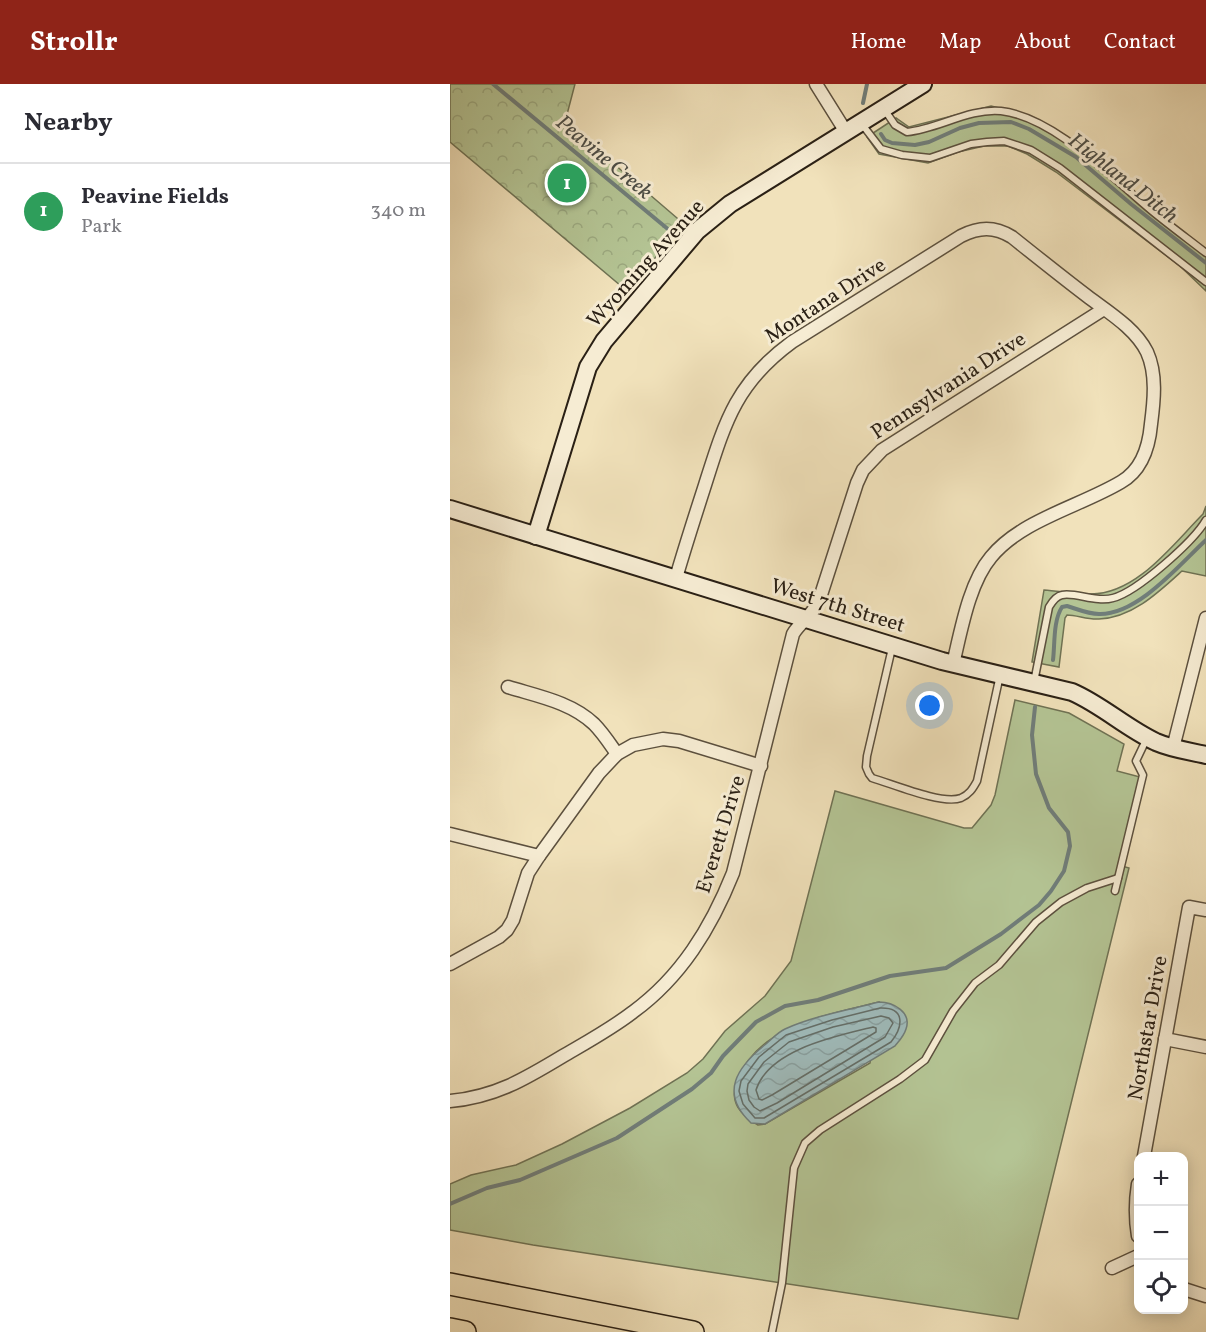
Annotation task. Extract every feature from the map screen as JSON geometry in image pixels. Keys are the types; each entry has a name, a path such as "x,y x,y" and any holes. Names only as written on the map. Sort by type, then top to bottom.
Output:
{"highway":[{"path":"450,1284 693,1332"},
{"path":"450,1329 465,1332"}],"main road":[{"name":"Wyoming Avenue","path":"536,536 584,379 604,341 697,231 712,217 923,84"},
{"name":"West 7th Street","path":"450,509 953,664 1072,692 1148,737 1173,748 1206,755"}],"street":[{"path":"816,84 853,127"},
{"name":"Montana Drive","path":"676,578 726,421 754,376 779,351 792,342 961,236 972,231 994,229 1012,237 1133,333 1147,353 1151,365 1154,389 1151,425 1143,459 1137,469 1122,482 1026,529 990,558 976,581 953,664"},
{"name":"Pennsylvania Drive","path":"805,619 819,602 857,483 872,459 895,441 1104,309"},
{"path":"1173,748 1206,618"},
{"name":"Everett Drive","path":"450,1101 496,1092 519,1082 634,1012 675,974 708,928 733,873 793,634 805,619"},
{"path":"508,687 568,706 583,715 596,725 617,754"},
{"path":"450,964 499,938 507,930 513,920 528,873 598,773 617,754 633,745 663,740 678,741 761,766"},
{"path":"450,834 539,856"},
{"name":"Northstar Drive","path":"1145,1152 1189,907 1206,910"},
{"path":"1165,1039 1206,1047"},
{"path":"1112,1268 1134,1258"},
{"path":"1188,1289 1206,1296"}],"lane":[{"path":"884,108 895,125 908,132 984,112 999,111 1026,118 1043,126 1085,154 1206,253"},
{"path":"853,127 880,149 902,156 930,158 971,144 1004,141 1031,150 1060,168 1206,282"},
{"path":"1034,683 1048,607 1055,598 1062,594 1112,599 1127,593 1149,579 1197,532 1206,520"},
{"path":"893,646 871,735 866,767 872,778 928,795 948,800 959,799 973,789 977,781 1000,675"},
{"path":"1115,891 1143,775 1136,760 1148,737"},
{"path":"772,1332 782,1283 794,1168 805,1143 820,1130 900,1079 925,1060 953,1011 975,983 999,965 1036,922 1061,902 1118,878"}],"green space":[{"path":"450,84 575,84 565,122 684,224 627,291 450,142"},
{"path":"991,106 1023,114 1076,143 1206,250 1206,291 1180,266 1056,172 1027,154 1008,146 984,146 958,152 928,163 879,154 867,137 896,118 909,127"},
{"path":"1206,506 1206,576 1182,571 1134,609 1111,618 1095,619 1067,615 1059,667 1032,662 1044,590 1091,594 1108,592 1124,586 1139,577 1167,552 1203,514"},
{"path":"1015,700 1069,713 1124,744 1117,771 1140,777 1118,865 1129,868 1018,1319 533,1245 450,1230 450,1184 471,1175 516,1165 630,1108 687,1073 703,1059 725,1031 765,996 791,961 835,791 964,828 972,828 991,805","holes":["879,1002 870,1063 765,1124 758,1125 752,1121 741,1112 735,1102 737,1081 747,1062 761,1047 778,1035 817,1018"]}],"water":[{"path":"879,1002 895,1006 904,1013 906,1018 905,1032 895,1046 765,1124 751,1123 741,1112 734,1091 740,1071 777,1034 808,1020"}],"waterway":[{"name":"Peavine Creek","path":"493,84 669,230"},
{"name":"Highland Ditch","path":"863,103 867,84"},
{"name":"Highland Ditch","path":"881,134 885,140 892,143 915,145 979,123 1011,122 1029,129 1076,157 1206,263"},
{"name":"Highland Ditch","path":"1053,660 1056,626 1062,607 1067,606 1099,614 1114,612 1129,606 1157,586 1206,540"},
{"path":"450,1204 487,1188 520,1180 617,1138 692,1089 711,1073 723,1056 756,1022 785,1006 818,1000 890,976 946,968 1001,934 1039,905 1064,871 1070,846 1068,832 1049,808 1036,774 1032,735 1035,707"}],"place":[{"name":"Peavine Fields","path":"567,183"}]}
